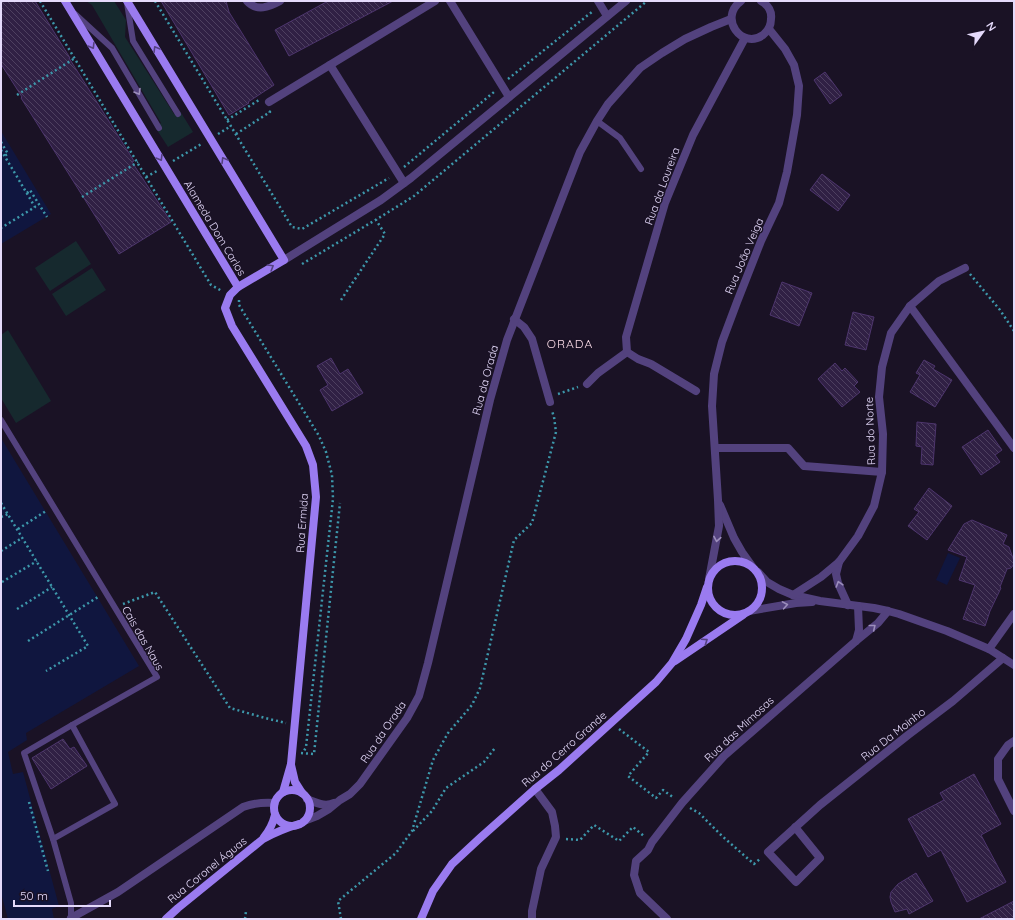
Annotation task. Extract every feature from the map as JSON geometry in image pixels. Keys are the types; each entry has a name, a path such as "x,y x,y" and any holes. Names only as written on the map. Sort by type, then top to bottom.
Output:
{"street":[{"name":"Alameda Dom Carlos","path":"65,1 238,287 284,260"},
{"path":"127,1 284,260 381,200 404,183 626,1"},
{"path":"247,1 250,4 260,8 271,6 280,1"},
{"path":"266,104 435,1"},
{"path":"450,1 509,97"},
{"path":"598,1 607,16"},
{"path":"741,1 734,8 731,20 740,35 750,39 766,33 771,23 771,12 761,1"},
{"name":"Rua da Orada","path":"301,823 329,809 350,794 360,784 407,718 419,696 490,400 507,340 580,152 608,104 640,68 685,39 731,20"},
{"name":"Rua João Veiga","path":"708,583 719,526 712,406 714,374 722,342 736,302 761,241 779,203 787,172 797,115 799,86 794,65 785,49 769,29"},
{"name":"Rua da Loureira","path":"627,352 626,337 665,203 693,135 745,38"},
{"path":"330,64 404,183"},
{"name":"Rua do Norte","path":"793,595 821,577 839,562 858,536 874,506 882,472 883,434 880,397 882,367 891,333 910,306 939,281 965,268"},
{"path":"230,295 238,287"},
{"name":"Rua Ermida","path":"230,295 225,308 232,326 306,446 314,472 316,497 291,764"},
{"path":"910,306 1014,448"},
{"path":"514,319 524,327 532,339 549,400"},
{"path":"587,384 598,372 627,352 696,391"},
{"path":"715,448 788,448 804,466 882,472"},
{"path":"672,663 747,613 756,606 761,598 762,580 734,538 718,500"},
{"path":"820,601 796,603 735,615 726,614 718,610 712,603 709,595 708,583 712,572 724,562 731,560 746,562 767,582 793,595 899,614 947,631 989,649 1014,665"},
{"path":"839,562 836,574 842,594 848,605"},
{"name":"Rua do Cerro Grande","path":"421,919 434,891 452,864 656,682 672,663 686,639 701,605 708,583"},
{"path":"856,640 859,630 858,606"},
{"name":"Rua das Mimosas","path":"667,919 640,893 634,875 636,861 648,850 652,842 682,803 724,756 856,640 878,623 888,611"},
{"path":"989,649 1014,614"},
{"name":"Rua Da Moinho","path":"768,852 820,805 953,701 1003,658"},
{"path":"1014,741 1008,745 998,759 998,779 1014,811"},
{"path":"283,792 291,764"},
{"path":"275,815 279,821 292,826 301,823 309,813 309,804 306,797 295,782 291,764"},
{"path":"532,919 532,911 542,869 555,838 556,826 552,812 535,789"},
{"path":"262,839 273,824 275,815 274,803 283,792 294,790 318,804 330,805 340,800"},
{"path":"71,919 118,892 243,807 262,802 274,803"},
{"path":"262,839 301,823"},
{"path":"768,852 796,882 820,858 795,827"},
{"name":"Rua Coronel Águas","path":"166,919 262,839"}],"lane":[{"path":"127,1 133,41 178,114"},
{"path":"69,8 112,48 159,128"},
{"path":"597,121 620,138 641,169"},
{"name":"Cais das Naus","path":"1,420 156,677 72,725"},
{"path":"53,839 115,804 72,725 24,753 53,839 71,903 71,919"}],"path":[{"path":"40,1 212,285 230,295"},
{"path":"302,264 414,196 646,1"},
{"path":"17,95 75,58"},
{"path":"227,120 261,99 266,104 270,112 236,134"},
{"path":"146,177 231,126"},
{"path":"1,142 8,154 4,156"},
{"path":"1,150 35,207 1,228"},
{"path":"82,197 138,162"},
{"path":"27,193 30,190 47,217"},
{"path":"341,300 385,234 376,220"},
{"path":"965,268 1000,310 1014,331"},
{"path":"412,831 433,760 448,733 472,705 480,688 514,540 532,522 556,432 554,417 549,400 587,384"},
{"path":"1,503 88,646 46,671"},
{"path":"300,753 314,754 340,503"},
{"path":"18,529 46,511"},
{"path":"1,518 8,514"},
{"path":"1,551 22,538"},
{"path":"2,582 36,561"},
{"path":"17,609 52,587"},
{"path":"115,608 155,592 230,708 265,718 294,724"},
{"path":"28,641 98,597"},
{"path":"611,722 649,752 628,776 656,798 663,790 700,813 722,836 754,864 768,852"},
{"path":"341,919 338,901 396,853 412,831 432,811 446,788 484,762 495,748"},
{"path":"28,798 48,871"},
{"path":"555,838 580,840 594,825 619,841 633,827 652,842"},
{"path":"245,919 246,911"}],"green space":[{"path":"86,1 114,1 126,20 125,37 174,114 180,111 193,132 168,147 155,127 161,123 92,5"},
{"path":"76,241 91,264 50,291 35,268"},
{"path":"92,268 106,290 66,316 52,294"},
{"path":"8,330 51,401 16,423 1,398 1,335"}],"shaded area":[{"path":"1,131 51,214 1,244"},
{"path":"1,438 139,666 26,733 27,740 8,752 13,774 23,772 59,906 52,909 54,919 8,919 1,893"},
{"path":"948,553 960,558 947,585 936,580"}],"building":[{"path":"1,1 35,1 134,161 132,162 171,222 119,254 1,64"},
{"path":"161,1 226,1 229,12 274,85 229,115"},
{"path":"328,1 393,1 289,56 275,30"},
{"path":"825,72 842,95 830,104 814,80"},
{"path":"822,174 850,195 838,211 810,190"},
{"path":"782,282 812,293 799,326 770,315"},
{"path":"853,312 874,317 866,350 845,345"},
{"path":"331,358 340,374 348,369 363,393 332,411 320,390 328,385 317,366"},
{"path":"924,360 935,366 933,369 952,380 935,407 910,392 920,375 916,373"},
{"path":"835,363 842,371 845,368 858,382 854,386 860,392 842,407 818,379"},
{"path":"917,422 936,424 933,465 921,464 922,447 916,446"},
{"path":"988,430 1002,450 995,455 1000,462 981,475 962,447"},
{"path":"929,488 952,506 927,540 908,526 919,512 914,509"},
{"path":"972,520 1007,535 1003,544 1009,547 1014,561 1011,568 1007,569 1000,587 1001,588 990,611 985,626 963,619 975,585 959,580 967,557 948,550 964,524"},
{"path":"63,739 70,749 74,747 87,766 51,789 32,758"},
{"path":"974,774 1001,824 981,835 1006,882 967,902 941,850 928,857 908,819 944,800 940,793"},
{"path":"916,873 933,901 909,914 907,909 895,912 890,897 891,892 898,884"},
{"path":"1014,901 1014,919 979,919"}],"district":[{"name":"ORADA","path":"570,343"}]}
